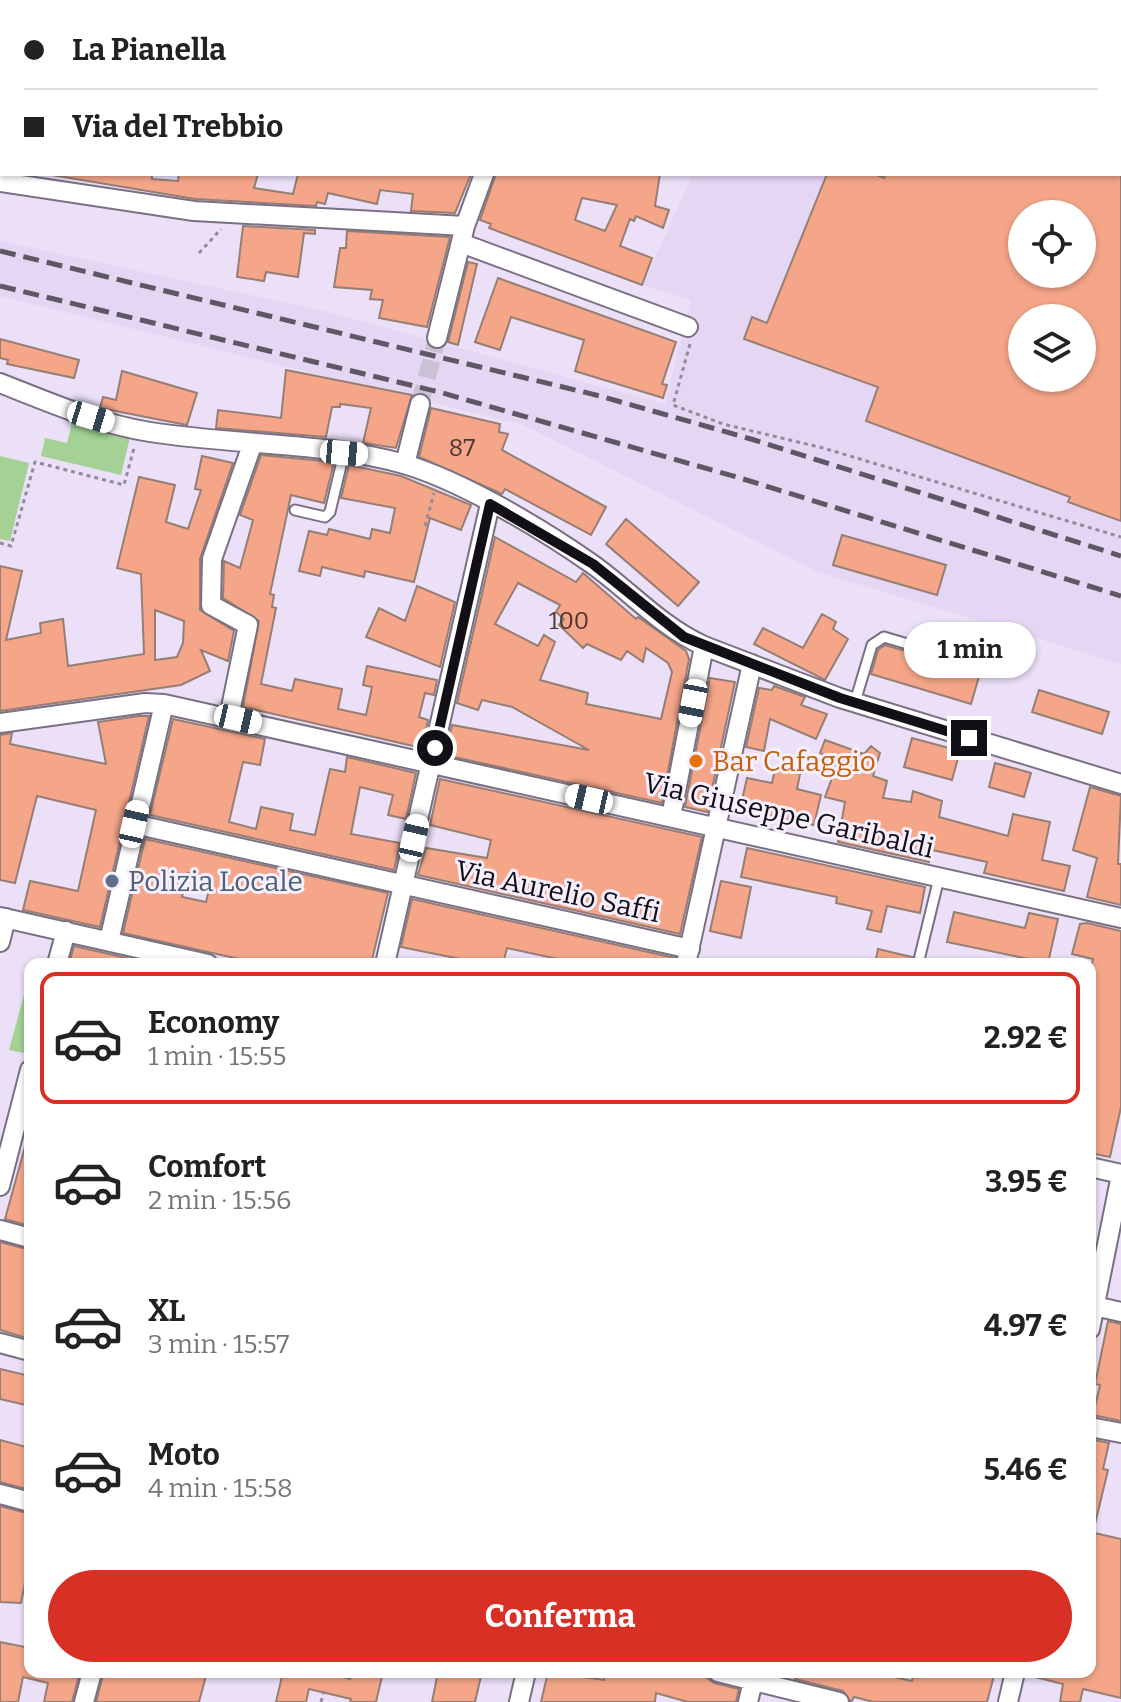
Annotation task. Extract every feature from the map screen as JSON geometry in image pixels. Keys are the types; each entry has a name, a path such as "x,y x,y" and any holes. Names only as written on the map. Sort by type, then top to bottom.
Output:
{"street":[{"path":"437,338 463,234 483,176"},
{"path":"0,182 106,201 463,234 688,327"},
{"path":"0,383 138,430 344,453 405,464 490,504 593,564 644,609 684,637 704,646 855,702 1121,784"},
{"path":"405,464 420,404"},
{"path":"229,717 248,625 211,605 212,559 252,445"},
{"path":"386,958 490,504"},
{"path":"671,817 704,646"},
{"path":"688,956 752,664"},
{"name":"Via Giuseppe Garibaldi","path":"0,723 145,703 164,704 1121,918"},
{"path":"109,941 164,704"},
{"name":"Via Aurelio Saffi","path":"134,824 403,885 688,956"},
{"path":"0,942 3,917 182,958"},
{"path":"59,958 66,931"},
{"path":"0,1186 24,1093"},
{"path":"1096,1169 1121,1175 1096,1287"},
{"path":"0,1230 24,1236"},
{"path":"1096,1306 1121,1312"},
{"path":"0,1343 24,1349"},
{"path":"1096,1428 1121,1433"},
{"path":"0,1494 24,1500"},
{"path":"84,1702 90,1678"},
{"path":"519,1702 525,1678"},
{"path":"741,1678 839,1702"},
{"path":"1008,1702 1014,1678"},
{"path":"748,1702 753,1681"}],"lane":[{"path":"295,510 325,517 330,512 344,453"},
{"path":"855,702 872,645 884,637 988,668"},
{"path":"919,958 939,878"}],"path":[{"path":"199,253 235,214"},
{"path":"688,327 690,343 673,405 723,424 823,448 1121,537"},
{"path":"0,543 11,546 35,462 124,485 138,430"},
{"path":"425,526 437,486 422,481 426,473"},
{"path":"321,1702 324,1691"}],"shaded area":[{"path":"692,176 1121,176 1121,664 818,572 523,425 0,296 0,241 320,310 665,404 691,300 643,285"}],"green space":[{"path":"72,423 130,437 121,475 41,456 45,438 67,443"},
{"path":"0,456 29,463 10,541 0,539"},
{"path":"24,995 24,1053 9,1050"}],"building":[{"path":"58,176 152,176 152,179 178,181 179,176 257,176 254,188 293,194 298,176 470,176 455,213 411,211 413,194 380,190 377,204 328,193 325,204 317,202 316,206 195,199"},
{"path":"495,176 660,176 655,206 669,210 663,228 636,216 634,221 630,219 620,246 652,258 642,285 489,228 491,224 480,220","holes":["582,198 617,205 605,231 575,220"]},
{"path":"826,176 1121,176 1121,521 1068,502 1070,497 866,421 878,387 744,339 752,317 767,323"},
{"path":"243,226 315,230 315,234 304,233 298,277 266,272 264,281 237,277"},
{"path":"347,231 450,237 427,327 379,318 383,300 370,299 372,290 334,287 340,248 346,248"},
{"path":"468,262 477,264 458,345 448,342"},
{"path":"498,278 676,342 662,384 667,385 663,398 575,371 584,340 511,317 500,350 475,342"},
{"path":"0,339 79,360 74,378 7,364 8,360 0,358"},
{"path":"286,370 412,395 396,448 363,443 371,408 340,404 340,407 332,407 326,437 216,428 218,410 281,418"},
{"path":"122,371 197,393 187,425 100,408 103,397 116,400"},
{"path":"431,408 500,424 499,432 508,434 502,450 606,507 591,535 505,489 502,494 419,457"},
{"path":"261,455 334,462 324,503 291,495 270,594 274,595 272,607 276,608 261,684 292,691 295,679 342,689 338,709 366,715 372,687 363,685 367,666 437,680 434,695 425,693 419,717 428,720 422,748 243,707 259,621 223,598 224,561 240,568 253,520 240,515"},
{"path":"202,456 233,463 200,559 200,610 234,631 228,661 201,650 210,671 181,685 0,711 0,566 22,571 6,640 41,633 40,623 63,619 68,666 144,654 141,574 117,568 139,477 175,485 166,522 188,529 201,490 195,489","holes":["155,610 184,621 183,643 177,657 155,660"]},
{"path":"349,465 401,476 471,505 461,530 430,518 414,582 365,571 364,577 322,567 320,576 299,571 309,531 327,535 329,529 370,539 372,529 390,533 395,508 341,498"},
{"path":"626,519 699,582 678,606 606,544"},
{"path":"842,535 946,565 937,595 833,565"},
{"path":"495,537 576,582 583,573 636,619 638,617 686,651 689,659 662,803 445,755 452,725 589,750 512,707 482,700 478,710 457,703","holes":["518,583 560,605 556,612 564,619 559,625 583,648 587,644 621,660 627,651 643,662 646,648 668,663 672,672 661,719 586,704 588,693 540,680 555,642 544,635 538,646 495,624"]},
{"path":"417,586 455,602 440,667 366,637 379,608 405,621"},
{"path":"822,614 836,622 833,629 848,639 825,680 754,644 763,628 803,648"},
{"path":"885,645 980,673 971,704 871,674 878,650"},
{"path":"710,678 735,682 707,812 685,807"},
{"path":"774,686 805,697 801,705 827,714 816,739 770,719 764,751 746,747 759,688 772,690"},
{"path":"1039,690 1109,712 1102,734 1032,712"},
{"path":"149,716 100,927 23,910 30,881 78,891 96,810 37,796 15,883 0,880 0,735 12,733 10,744 106,764 98,722"},
{"path":"173,719 265,739 260,765 243,762 229,822 256,829 261,807 293,814 290,830 315,835 330,769 345,772 347,757 416,773 406,819 388,815 393,795 360,787 351,834 400,843 394,870 150,815"},
{"path":"912,738 960,751 952,780 904,767"},
{"path":"825,740 864,754 871,746 880,753 873,776 887,781 883,798 911,802 913,791 942,801 939,817 1008,836 1013,814 1050,822 1042,860 1070,866 1064,891 984,873 987,862 932,850 929,862 838,842 845,802 825,797 835,770 823,765 826,756 820,753"},
{"path":"995,763 1031,773 1024,797 989,787"},
{"path":"775,769 800,774 797,789 821,795 814,825 740,809 747,778 772,783"},
{"path":"440,779 702,837 680,934 418,875 426,848 487,858 491,840 430,825"},
{"path":"1090,787 1121,796 1118,864 1121,864 1121,905 1087,897 1097,858 1073,850"},
{"path":"145,839 388,893 372,958 235,958 123,933","holes":["188,873 212,878 206,902 182,897"]},
{"path":"747,848 925,887 920,913 887,906 881,932 867,929 872,911 836,903 837,897 741,877"},
{"path":"721,881 751,887 741,938 710,931"},
{"path":"412,899 675,958 553,958 507,948 504,958 455,958 401,947"},
{"path":"954,912 1025,928 1029,913 1058,919 1049,958 1024,958 947,942"},
{"path":"1080,924 1121,931 1121,1107 1110,1157 1096,1154 1096,958 1072,954"},
{"path":"74,946 127,958 71,958"},
{"path":"878,949 912,957 912,958 876,958"},
{"path":"24,1150 24,1224 5,1219"},
{"path":"0,1242 24,1248 24,1337 0,1330"},
{"path":"1108,1321 1121,1324 1121,1421 1096,1416 1100,1385 1096,1384"},
{"path":"0,1369 24,1375 24,1405 0,1399"},
{"path":"0,1440 24,1446 24,1488 0,1482"},
{"path":"1096,1440 1109,1443 1103,1469 1108,1470 1096,1520"},
{"path":"0,1506 24,1512 24,1588 21,1603 0,1602"},
{"path":"1096,1533 1121,1539 1121,1698 1083,1689 1080,1702 1060,1702 1063,1684 1039,1678 1096,1678"},
{"path":"0,1642 24,1647 24,1677 18,1702 0,1702"},
{"path":"27,1678 78,1678 72,1702 44,1702 48,1683"},
{"path":"102,1678 205,1678 199,1702 96,1702"},
{"path":"282,1678 382,1678 376,1702 350,1702 351,1699 309,1689 306,1702 276,1702"},
{"path":"437,1678 481,1678 475,1702 432,1702"},
{"path":"547,1678 707,1678 714,1683 739,1689 736,1702 688,1702 656,1693 655,1702 541,1702"},
{"path":"899,1678 912,1681 913,1678 993,1678 987,1702 874,1702 854,1697 851,1702 843,1691 795,1679"}],"tunnel":[{"path":"420,404 437,338"}],"railway":[{"path":"0,251 600,396 751,439 1121,556"},
{"path":"0,286 439,392 740,478 1121,596"}],"place":[{"name":"Bar Cafaggio","path":"696,761"},
{"name":"Polizia Locale","path":"112,881"}],"route":[{"path":"435,748 490,504 593,564 644,609 684,637 840,698 969,738"}]}
